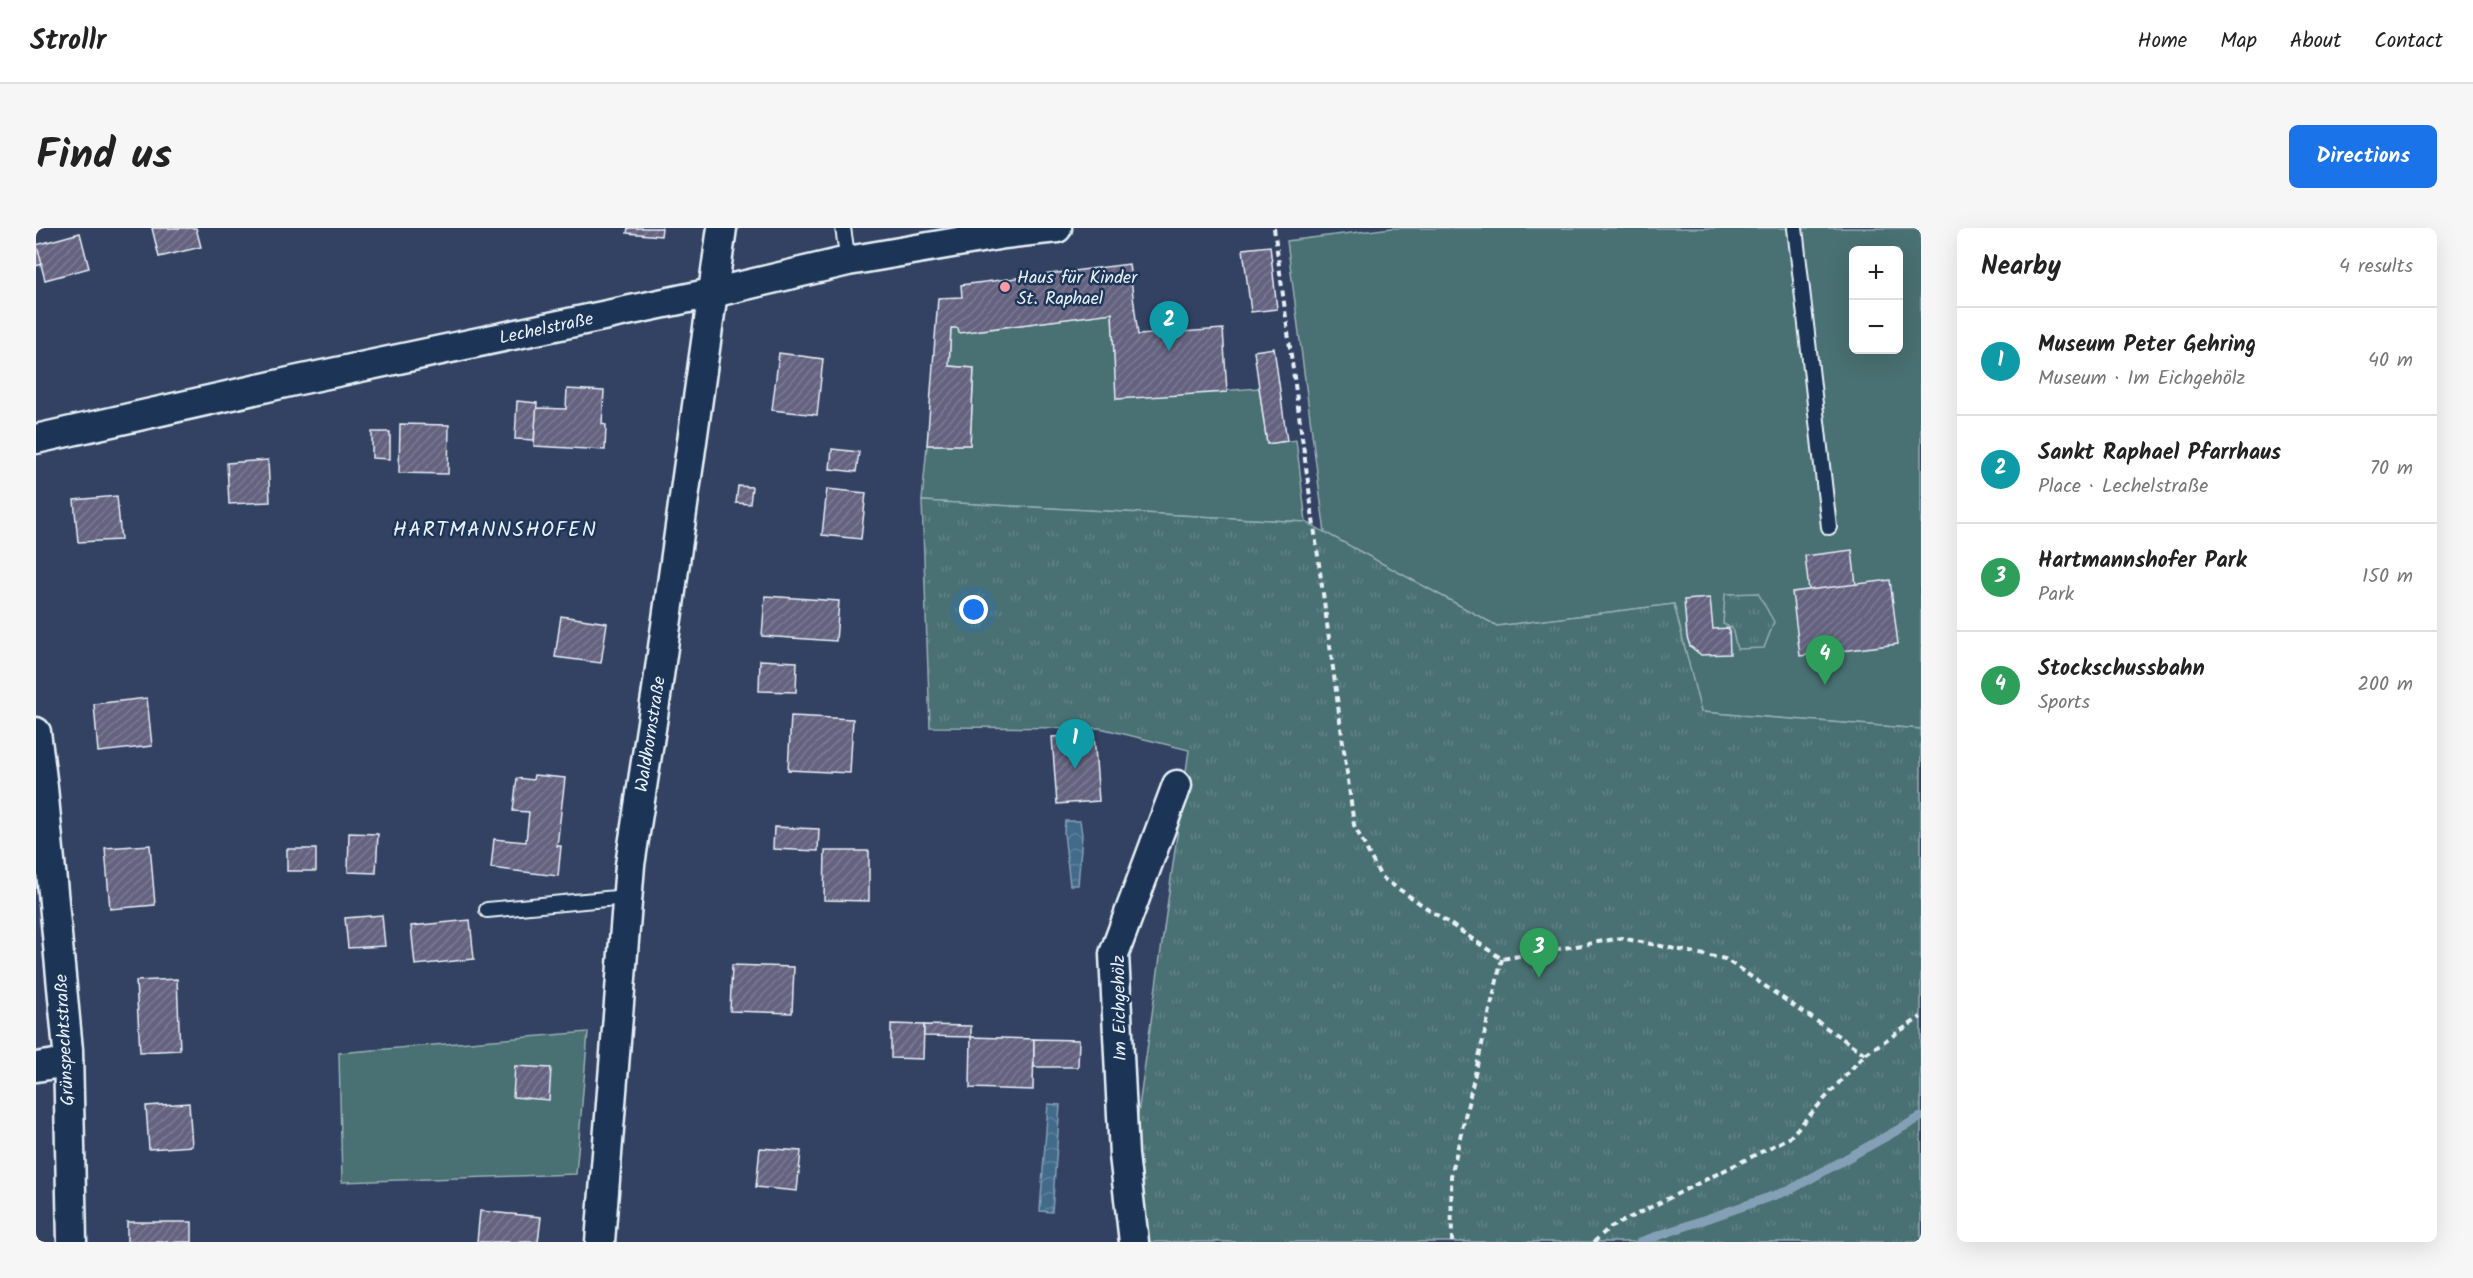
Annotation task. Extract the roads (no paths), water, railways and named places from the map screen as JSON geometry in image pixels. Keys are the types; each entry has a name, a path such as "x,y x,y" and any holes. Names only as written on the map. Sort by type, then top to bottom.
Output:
{"street":[{"name":"Waldhornstraße","path":"600,1242 630,866 722,228"},
{"name":"Lechelstraße","path":"36,439 980,233 1057,228"},
{"name":"Grünspechtstraße","path":"36,732 68,1062 72,1242"},
{"name":"Im Eichgehölz","path":"1134,1242 1124,1155 1114,954 1177,785"},
{"path":"36,1066 68,1062"}],"lane":[{"path":"843,228 848,261"},
{"path":"1795,228 1829,527"},
{"path":"487,910 627,897"}],"water":[{"path":"1065,821 1080,821 1082,835 1078,885 1070,885 1064,833"},
{"path":"1048,1104 1060,1105 1052,1212 1040,1211"}],"waterway":[{"path":"1640,1242 1790,1190 1921,1117"}],"place":[{"name":"Haus für Kinder St. Raphael","path":"1005,287"},
{"name":"Sankt Raphael Pfarrhaus","path":"1169,351"},
{"name":"Stockschussbahn","path":"1825,685"},
{"name":"Museum Peter Gehring","path":"1075,769"},
{"name":"Hartmannshofer Park","path":"1539,978"}],"district":[{"name":"HARTMANNSHOFEN","path":"495,529"}]}
